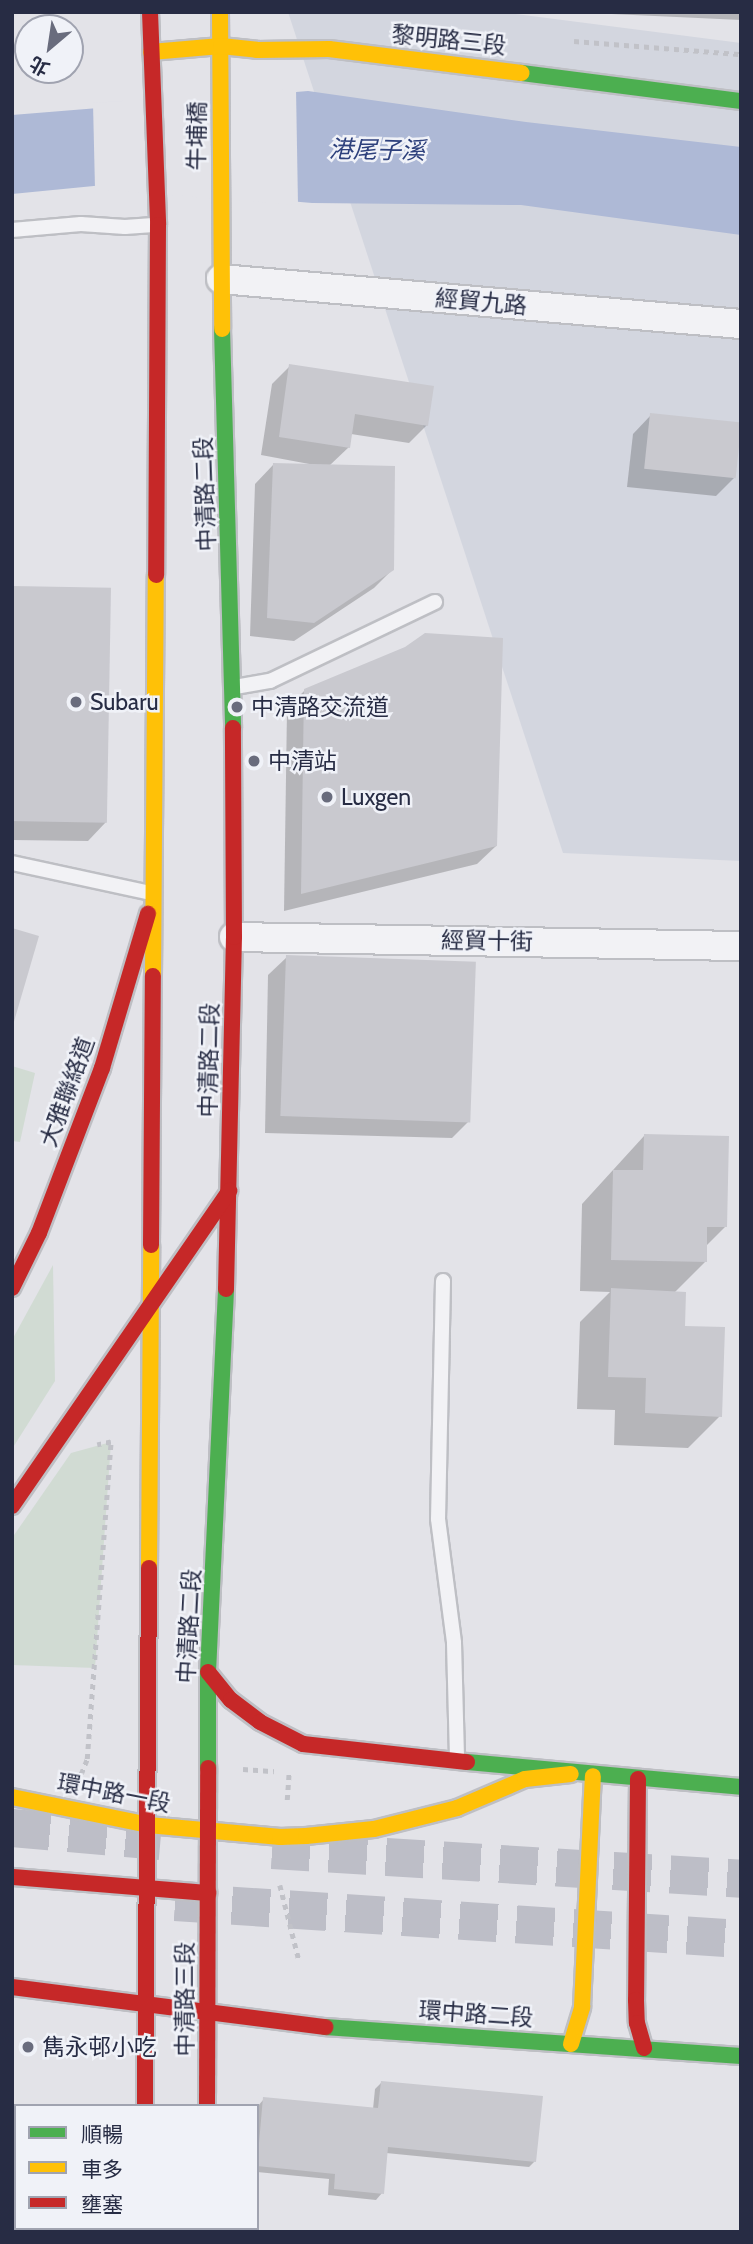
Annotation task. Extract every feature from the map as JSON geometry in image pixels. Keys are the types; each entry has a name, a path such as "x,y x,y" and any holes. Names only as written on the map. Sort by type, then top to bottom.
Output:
{"main road":[{"path":"150,12 151,52"},
{"path":"220,12 221,46"},
{"name":"黎明路三段","path":"151,52 221,46 257,50 329,49 741,101"},
{"name":"牛埔橋","path":"219,227 221,46"},
{"name":"牛埔橋","path":"151,52 158,225"},
{"name":"中清路二段","path":"148,1889 151,899 158,225"},
{"name":"中清路二段","path":"208,1893 208,1672 225,1351 234,937 233,687 219,227"},
{"name":"大雅聯絡道","path":"12,1287 39,1233 102,1068 151,899"},
{"path":"12,1506 229,1191"},
{"path":"208,1672 231,1700 260,1722 303,1744 571,1774 741,1787"},
{"path":"207,1832 279,1837 374,1829 457,1808 525,1779 571,1774"},
{"path":"570,2044 582,2007 593,1776"},
{"path":"638,1779 636,2000 637,2023 644,2048"},
{"name":"環中路一段","path":"12,1797 148,1825 207,1832"},
{"path":"12,1877 208,1893"},
{"name":"中清路三段","path":"145,2104 148,1889"},
{"name":"中清路三段","path":"207,2104 208,1893"},
{"path":"12,1987 208,2015"},
{"name":"環中路二段","path":"208,2015 741,2056"}],"street":[{"name":"經貿九路","path":"220,279 741,324"},
{"name":"經貿十街","path":"234,937 741,946"}],"lane":[{"path":"12,230 82,224 125,227 158,225"},
{"path":"233,687 270,681 435,601"},
{"path":"12,863 151,899"},
{"path":"443,1280 438,1519 454,1643 457,1761"}],"path":[{"path":"70,1772 81,1774 87,1759 111,1441 85,1449"},
{"path":"243,1769 289,1772"},
{"path":"280,1885 299,1960"}],"shaded area":[{"path":"288,12 500,12 741,43 741,861 563,853"},
{"path":"12,1066 35,1073 20,1142 12,1141"},
{"path":"53,1265 55,1381 12,1449 12,1340"},
{"path":"111,1442 95,1668 12,1665 12,1538 71,1453"}],"water":[{"name":"港尾子溪","path":"308,91 526,122 741,147 741,235 521,205 312,203 104,185 12,194 12,115"}],"pier":[{"path":"296,89 298,205 95,189 93,103"}],"building":[{"path":"289,364 434,386 428,426 355,414 350,448 279,437"},
{"path":"650,413 741,423 736,478 644,469"},
{"path":"273,463 395,466 394,570 314,623 267,618"},
{"path":"12,586 111,588 107,823 12,821"},
{"path":"425,633 503,638 497,846 301,894 304,689 405,647"},
{"path":"12,928 39,936 13,1025 12,1024"},
{"path":"286,955 476,962 470,1123 280,1116"},
{"path":"644,1134 729,1136 727,1227 707,1227 707,1262 611,1260 613,1170 643,1170"},
{"path":"611,1288 686,1292 685,1326 725,1327 722,1417 645,1413 646,1378 608,1377"},
{"path":"381,2081 543,2096 536,2162 388,2147 384,2194 334,2189 335,2174 259,2166 263,2097 378,2108"}],"tunnel":[{"path":"12,1828 160,1841"},
{"path":"272,1850 741,1879"},
{"path":"175,1902 741,1939"}],"traffic: fast":[{"path":"522,73 741,101"},
{"path":"222,329 233,728"},
{"path":"208,1768 208,1672 226,1289"},
{"path":"467,1762 741,1787"},
{"path":"325,2027 741,2056"}],"traffic: slow":[{"path":"220,12 222,329"},
{"path":"151,52 221,46 257,50 329,49 522,73"},
{"path":"153,976 156,575"},
{"path":"149,1568 151,1245"},
{"path":"12,1797 148,1825 280,1837 306,1836 374,1829 457,1808 525,1779 571,1774"},
{"path":"571,2044 582,2007 593,1776"}],"traffic: jam":[{"path":"150,12 158,225 156,575"},
{"path":"226,1289 234,937 233,728"},
{"path":"12,1288 39,1233 102,1068 148,914"},
{"path":"151,1245 153,976"},
{"path":"12,1506 229,1191"},
{"path":"145,2104 149,1568"},
{"path":"208,1672 231,1700 260,1722 303,1744 467,1762"},
{"path":"207,2104 208,1768"},
{"path":"638,1779 636,2000 637,2023 644,2048"},
{"path":"12,1877 208,1893"},
{"path":"12,1987 325,2027"}],"place":[{"name":"Subaru","path":"76,702"},
{"name":"中清路交流道","path":"237,707"},
{"name":"中清站","path":"254,761"},
{"name":"Luxgen","path":"327,797"},
{"name":"雋永邨小吃","path":"28,2047"}]}
